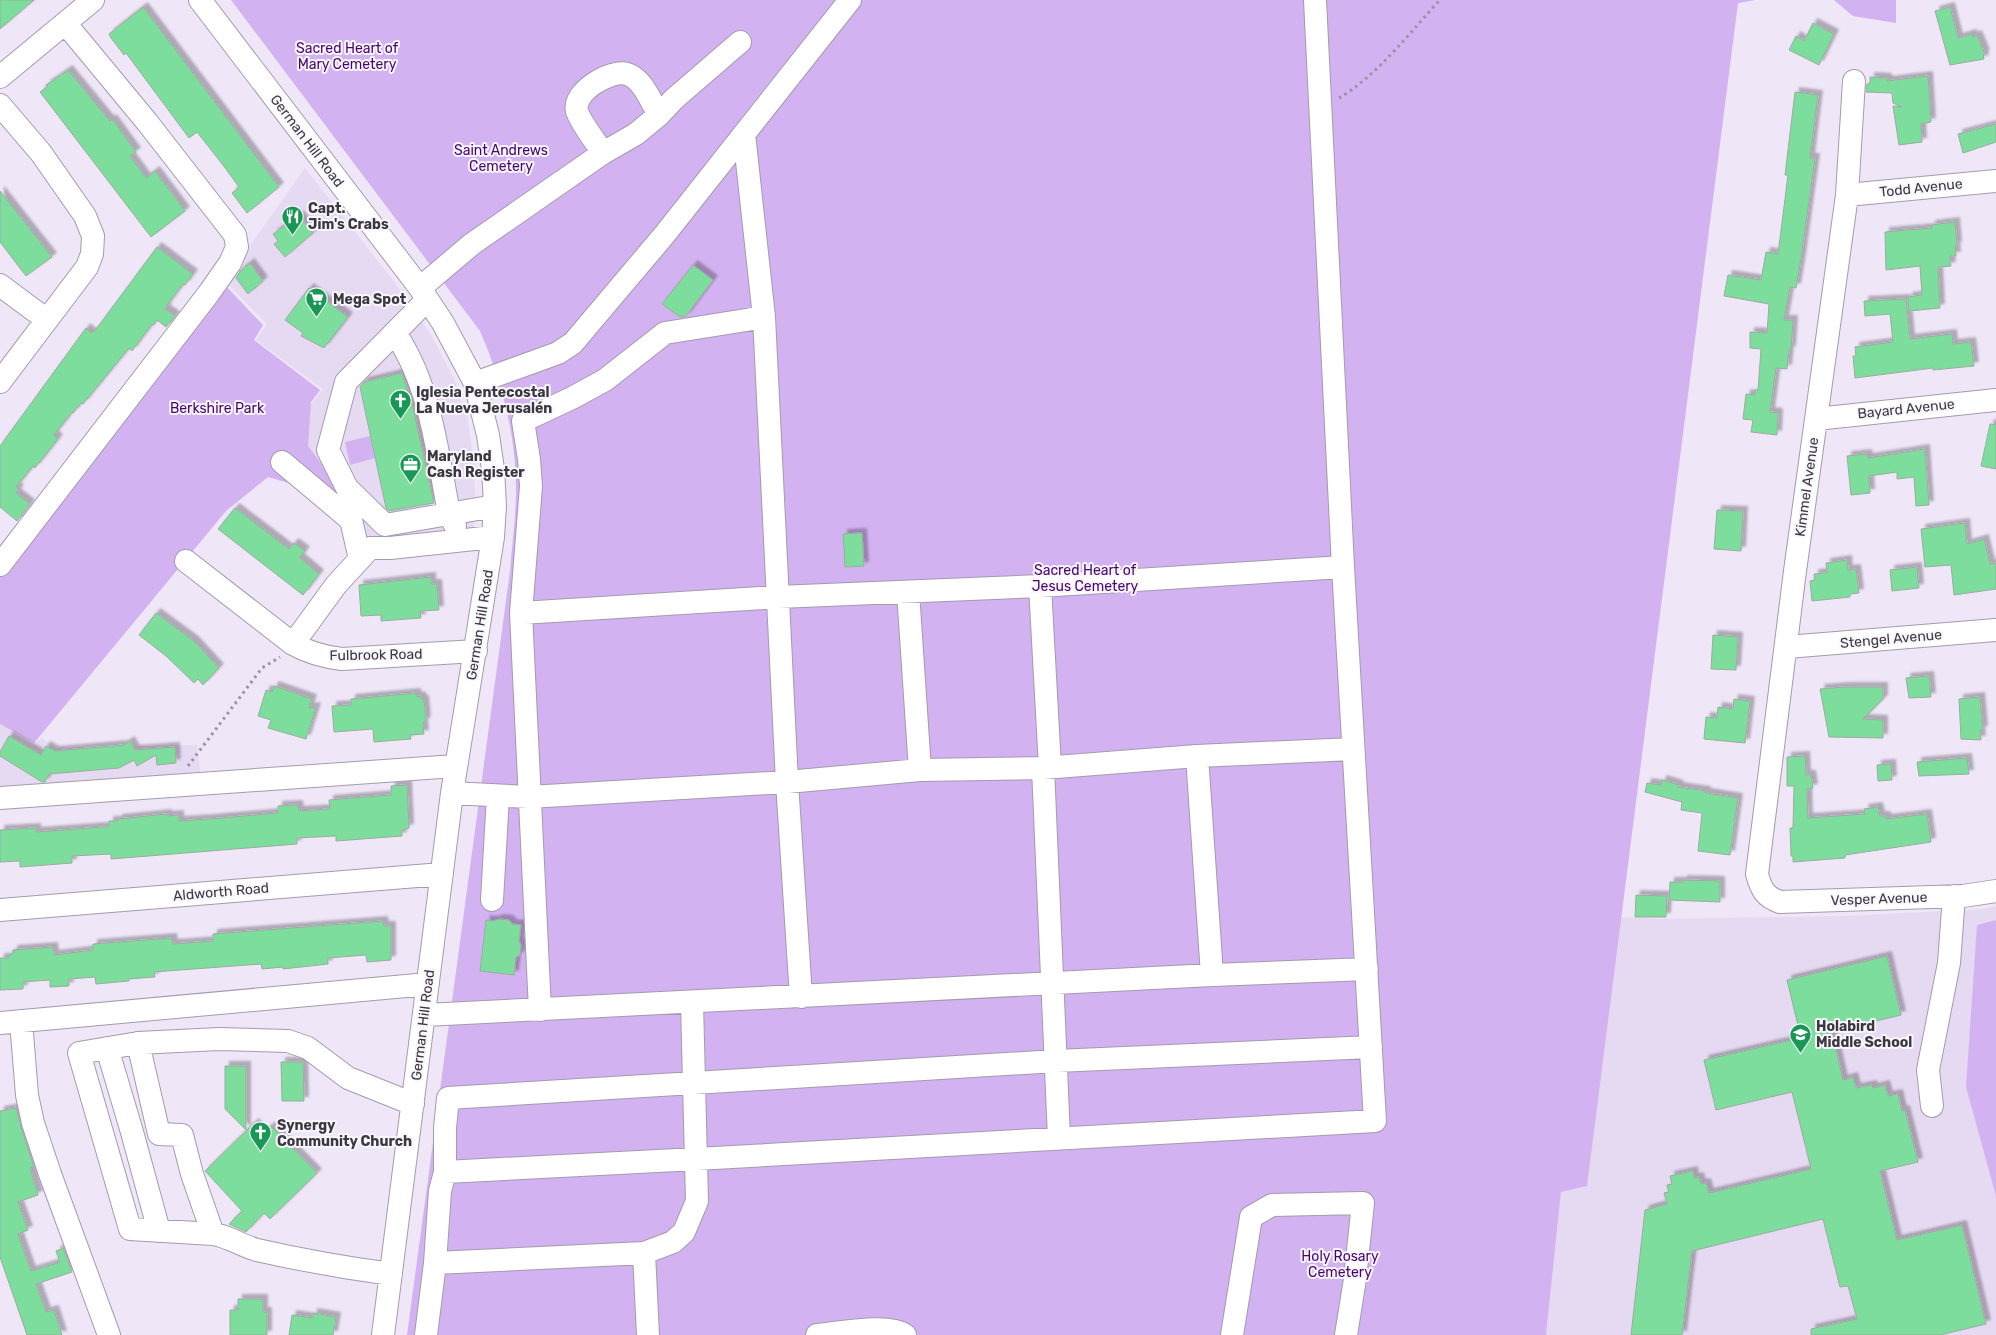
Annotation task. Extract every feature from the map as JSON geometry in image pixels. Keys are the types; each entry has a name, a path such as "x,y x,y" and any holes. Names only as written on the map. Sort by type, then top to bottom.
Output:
{"street":[{"path":"0,77 93,0"},
{"name":"German Hill Road","path":"200,0 424,294 443,323 475,383 488,435 495,506 493,537 452,793 383,1335"},
{"path":"475,383 558,353 573,343 665,234 850,0"},
{"path":"445,1172 1375,1121 1343,567 1315,0"},
{"path":"0,565 209,292 230,263 237,247 235,235 147,122 65,23"},
{"path":"495,506 384,524 347,488 328,450 346,382 395,333 424,294 472,244 603,153 636,134 740,42"},
{"path":"603,153 577,111 577,100 588,87 607,76 626,73 640,82 659,115"},
{"name":"Kimmel Avenue","path":"1764,892 1757,874 1757,863 1847,195 1854,81"},
{"path":"0,105 41,153 85,216 93,236 92,254 87,267 0,382"},
{"path":"744,134 764,318 787,782 801,997"},
{"name":"Todd Avenue","path":"1847,195 1996,181"},
{"path":"0,285 46,320"},
{"path":"488,435 572,398 605,380 665,333 764,318"},
{"path":"395,333 407,351 426,398 449,514 462,540"},
{"name":"Bayard Avenue","path":"1816,419 1996,400"},
{"path":"523,420 531,486 521,613 540,1010"},
{"path":"282,462 351,520 360,559"},
{"path":"293,644 336,585 370,548 390,548 493,537"},
{"name":"Fulbrook Road","path":"186,561 293,644 307,652 327,658 342,659 476,651"},
{"path":"521,613 778,597 1040,586 1343,567"},
{"path":"1040,586 1059,1138"},
{"path":"908,592 920,770"},
{"name":"Stengel Avenue","path":"1787,647 1996,630"},
{"path":"452,793 529,797 787,782 920,770 1047,768 1197,756 1353,749"},
{"path":"1197,756 1212,975"},
{"path":"0,798 456,766"},
{"path":"492,900 498,796"},
{"name":"Aldworth Road","path":"0,910 442,874"},
{"name":"Vesper Avenue","path":"1764,892 1772,900 1790,902 1954,896 1996,891"},
{"path":"1932,1106 1928,1070 1949,964 1954,896"},
{"path":"425,1015 692,1003 1212,975 1367,969"},
{"path":"109,1335 33,1123 10,1022 428,984"},
{"path":"435,1263 644,1253 673,1242 684,1232 697,1201 692,1003"},
{"path":"391,1274 307,1262 253,1249 219,1234 130,1230 79,1052 138,1043 219,1039 288,1041 308,1048 348,1078 413,1104"},
{"path":"138,1043 159,1134"},
{"path":"426,1335 435,1263 440,1191 445,1172 445,1128 448,1098 1056,1061 1371,1047"},
{"path":"107,1048 159,1231"},
{"path":"101,1129 182,1135 192,1174 213,1234"},
{"path":"1232,1335 1252,1217 1272,1205 1363,1203 1355,1278 1346,1335"},
{"path":"644,1253 648,1335"},
{"path":"817,1335 886,1330 901,1332 905,1335"}],"path":[{"path":"1320,104 1334,101 1354,89 1440,0"},
{"path":"180,785 186,768 262,668 278,659 293,644"}],"shaded area":[{"path":"305,168 395,283 430,333 454,379 468,422 472,449 476,505 473,537 362,544 285,438 323,389 256,340 267,324 225,281"},
{"path":"0,724 35,744 41,738 57,748 197,745 201,779 0,794"},
{"name":"Holabird Middle School","path":"1996,906 1996,1335 1546,1335 1561,1192 1587,1186 1620,917 1658,919 1846,916 1984,909"}],"green space":[{"name":"Sacred Heart of Jesus Cemetery","path":"231,0 1755,0 1738,3 1587,1186 1561,1192 1546,1335 407,1335 510,571 516,500 513,449 501,389 480,331"},
{"path":"1834,0 1896,0 1896,23 1853,16"},
{"name":"Berkshire Park","path":"223,283 263,325 254,340 320,390 311,402 308,446 356,509 306,488 268,477 226,511 34,743 0,724 0,576"},
{"path":"370,436 375,458 350,465 345,442"},
{"path":"1996,920 1996,1196 1966,1087 1977,925"}],"building":[{"path":"0,0 34,0 0,29"},
{"path":"143,7 279,187 247,213 232,193 239,187 223,165 197,132 189,138 126,53 124,55 111,38 109,34"},
{"path":"1950,7 1958,38 1972,34 1973,37 1977,35 1985,54 1983,54 1984,59 1950,65 1935,11"},
{"path":"1813,23 1834,34 1819,65 1789,50 1796,36 1804,41"},
{"path":"68,70 110,121 112,119 136,152 130,156 146,178 155,171 185,211 151,237 40,92 48,86 46,85"},
{"path":"1928,76 1931,122 1921,124 1922,142 1899,145 1893,106 1902,107 1893,103 1892,93 1866,92 1867,84 1870,83 1870,77 1887,78 1887,81"},
{"path":"1795,92 1818,95 1810,158 1815,158 1796,288 1790,287 1784,320 1793,320 1791,350 1789,350 1787,369 1776,368 1770,412 1778,413 1777,435 1751,432 1753,420 1743,419 1746,394 1755,395 1755,390 1758,390 1761,349 1750,348 1750,332 1767,333 1769,304 1724,296 1728,275 1761,280 1766,252 1778,254 1788,175 1785,175"},
{"path":"1996,124 1996,142 1963,153 1958,134"},
{"path":"0,191 52,257 26,276 0,242"},
{"name":"Capt. Jim's Crabs","path":"299,215 313,233 285,257 274,244 278,241 273,234"},
{"path":"1955,222 1956,256 1950,256 1951,266 1938,267 1940,308 1909,311 1908,297 1922,295 1920,266 1886,270 1885,232 1932,228 1931,225"},
{"path":"157,247 193,274 185,285 183,284 165,309 175,316 166,327 157,320 154,325 152,324 132,351 129,348 83,404 81,403 72,412 54,435 58,439 35,468 33,466 16,487 19,489 16,493 30,504 17,521 0,507 0,446 86,328 91,333 94,332"},
{"path":"250,263 263,281 248,294 236,278 241,270"},
{"path":"693,265 713,280 686,316 680,317 662,304"},
{"name":"Mega Spot","path":"309,288 348,317 324,348 301,336 303,333 285,320"},
{"path":"1906,299 1910,339 1952,334 1953,344 1971,342 1974,366 1933,370 1933,368 1855,378 1853,356 1856,356 1855,347 1893,342 1890,314 1865,316 1864,301"},
{"path":"402,373 411,399 434,503 389,511 386,508 360,387 364,382"},
{"path":"1990,424 1996,425 1996,469 1981,466"},
{"path":"1925,449 1929,505 1916,506 1914,477 1897,479 1897,472 1869,476 1870,493 1851,495 1847,456 1867,454 1868,458"},
{"path":"235,508 289,549 294,543 305,551 300,557 301,559 319,574 303,595 218,529"},
{"path":"1717,510 1743,511 1741,551 1714,549"},
{"path":"1965,523 1967,544 1984,539 1990,564 1996,563 1996,589 1954,595 1951,565 1925,567 1921,529"},
{"path":"862,533 864,566 845,567 843,534"},
{"path":"1847,560 1848,570 1856,569 1859,593 1850,594 1850,597 1812,601 1810,581 1815,580 1814,574 1827,573 1826,563"},
{"path":"1917,567 1919,588 1892,591 1890,570"},
{"path":"431,577 431,584 437,584 439,610 420,611 421,618 381,621 381,615 361,616 359,585"},
{"path":"156,613 194,641 219,668 203,685 198,679 194,683 166,656 139,635"},
{"path":"1713,635 1738,637 1736,670 1711,669"},
{"path":"1929,676 1931,697 1909,698 1906,678"},
{"path":"274,686 312,699 309,708 316,707 306,739 268,728 271,720 258,716 266,690 272,692"},
{"path":"1883,687 1883,699 1863,719 1883,720 1883,738 1829,737 1820,689"},
{"path":"416,693 417,697 421,696 421,699 424,700 426,721 423,725 424,734 410,735 411,739 374,742 373,729 334,732 332,706 351,705 351,699"},
{"path":"1980,697 1983,730 1980,730 1981,740 1961,739 1959,699"},
{"path":"1734,699 1750,701 1745,743 1704,739 1706,717 1717,718 1718,707 1733,709"},
{"path":"9,736 41,755 46,746 55,751 124,745 130,741 135,750 175,747 176,763 157,765 156,755 137,766 134,760 119,768 49,774 45,782 42,782 0,756 0,752"},
{"path":"1805,756 1806,775 1811,775 1813,788 1807,789 1808,818 1865,814 1864,809 1878,807 1880,816 1886,816 1886,819 1927,814 1931,842 1845,855 1845,858 1793,862 1790,828 1793,828 1794,786 1787,786 1787,757"},
{"path":"1967,758 1969,774 1919,776 1917,762"},
{"path":"1891,764 1892,780 1878,781 1877,765"},
{"path":"1662,780 1679,785 1678,787 1738,798 1730,855 1698,851 1702,813 1681,810 1682,802 1645,792 1647,783 1661,785"},
{"path":"407,785 409,828 402,830 402,836 336,841 336,836 297,838 297,844 111,859 111,854 72,856 72,863 20,867 20,861 0,862 0,830 36,828 36,832 109,827 109,821 167,814 167,816 179,815 179,821 210,819 278,813 278,806 298,805 299,811 330,809 329,800 391,795 391,786"},
{"path":"1683,880 1720,881 1720,902 1669,900 1670,882 1683,882"},
{"path":"1636,895 1667,896 1666,917 1635,917"},
{"path":"499,919 509,920 512,924 521,925 520,955 516,957 514,975 480,971 486,920 493,921"},
{"path":"383,921 384,926 391,926 391,960 367,962 366,955 328,958 328,964 283,969 283,967 262,969 261,964 180,970 154,972 155,977 96,984 95,977 69,979 69,986 50,987 50,980 23,982 23,989 0,990 0,958 8,958 9,955 13,954 13,950 53,947 54,955 93,950 93,944 172,938 173,944 213,941 213,934"},
{"path":"1887,956 1901,1015 1832,1032 1843,1080 1853,1077 1856,1088 1872,1085 1873,1088 1885,1085 1888,1096 1898,1094 1902,1111 1905,1110 1918,1162 1880,1171 1897,1240 1962,1225 1986,1324 1940,1335 1811,1335 1811,1329 1857,1319 1848,1286 1840,1287 1823,1219 1692,1251 1682,1335 1631,1335 1645,1210 1667,1204 1664,1193 1669,1192 1667,1185 1672,1184 1670,1176 1693,1171 1694,1178 1699,1177 1701,1184 1706,1183 1709,1193 1811,1169 1792,1092 1716,1110 1704,1060 1801,1038 1787,980"},
{"path":"281,1062 303,1062 304,1101 282,1101"},
{"path":"225,1066 246,1066 246,1130 225,1109"},
{"path":"16,1108 34,1167 30,1168 38,1195 18,1202 28,1230 18,1234 31,1271 60,1262 56,1251 63,1248 72,1272 36,1284 46,1312 54,1310 62,1335 27,1335 0,1257 0,1111"},
{"name":"Synergy Community Church","path":"254,1123 263,1133 271,1126 317,1173 270,1219 264,1213 246,1232 229,1224 242,1211 205,1171"},
{"path":"238,1299 263,1299 263,1312 267,1312 267,1335 230,1335 230,1310 238,1310"},
{"path":"313,1313 336,1317 333,1335 289,1335 292,1315 313,1318"}],"place":[{"name":"Capt. Jim's Crabs","path":"292,235"},
{"name":"Mega Spot","path":"317,318"},
{"name":"Iglesia Pentecostal La Nueva Jerusalén","path":"400,419"},
{"name":"Maryland Cash Register","path":"411,483"},
{"name":"Holabird Middle School","path":"1800,1053"},
{"name":"Synergy Community Church","path":"261,1152"}],"park label":[{"name":"Sacred Heart of Mary Cemetery","path":"347,56"},
{"name":"Saint Andrews Cemetery","path":"501,158"},
{"name":"Holy Rosary Cemetery","path":"1340,1264"}]}
